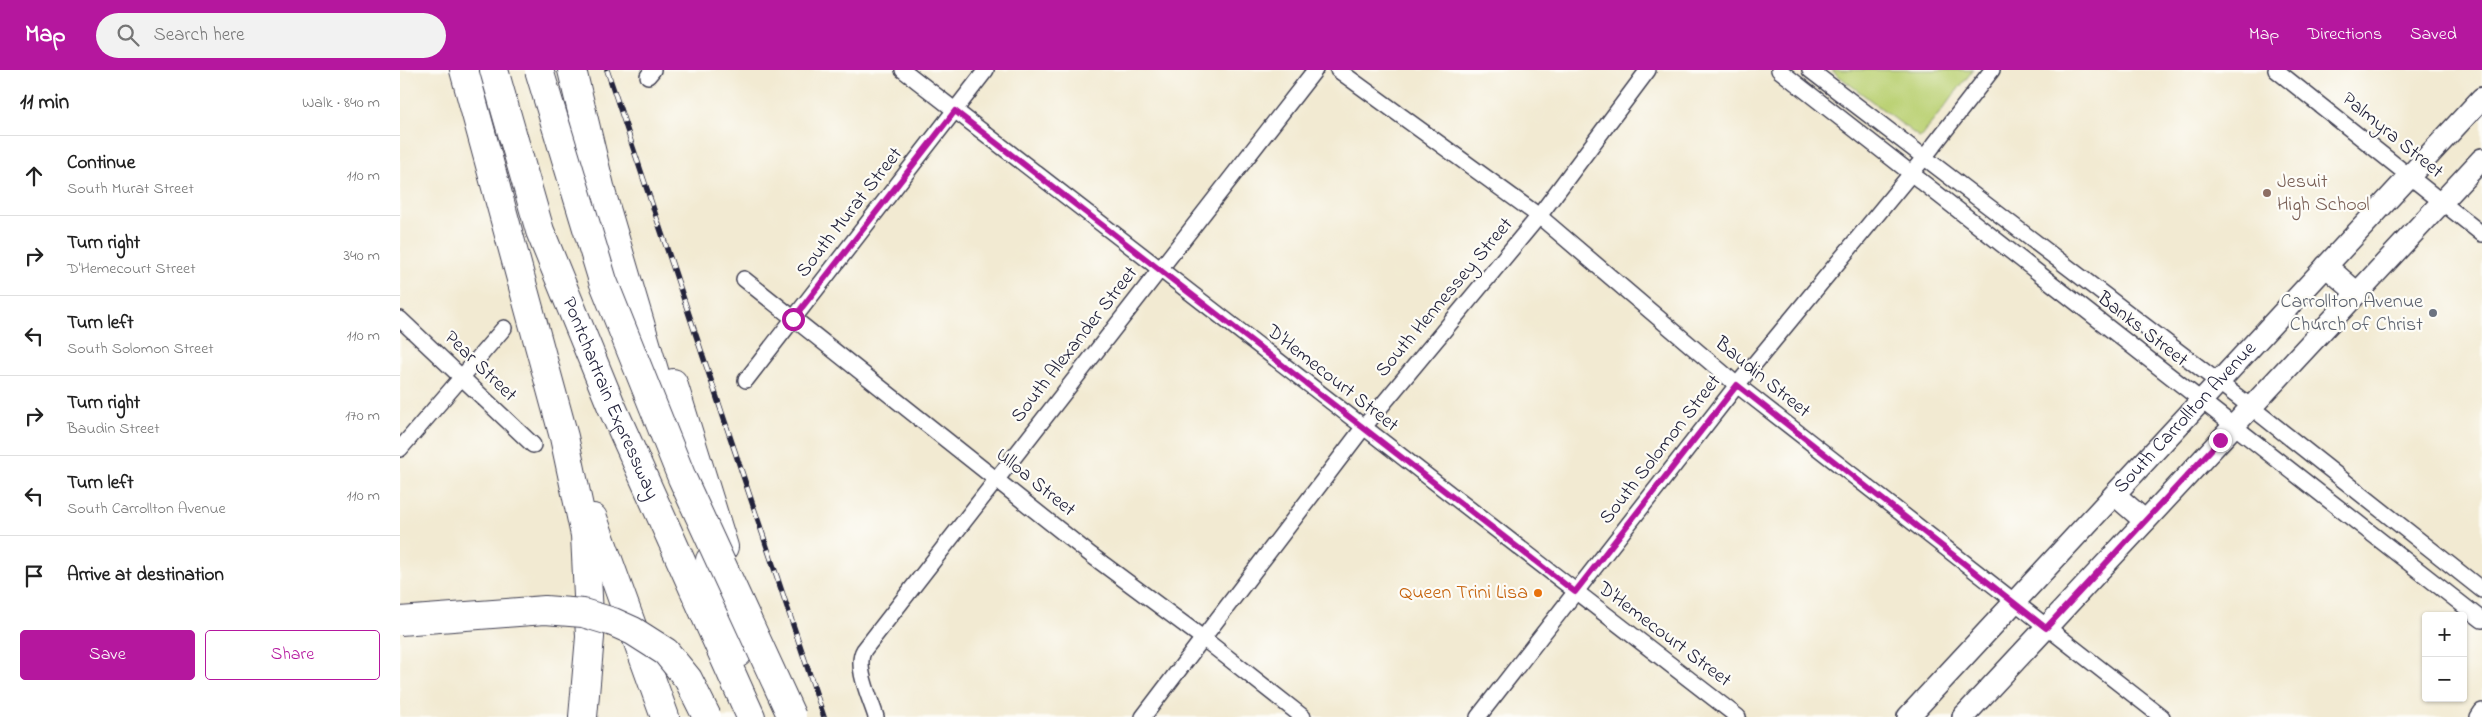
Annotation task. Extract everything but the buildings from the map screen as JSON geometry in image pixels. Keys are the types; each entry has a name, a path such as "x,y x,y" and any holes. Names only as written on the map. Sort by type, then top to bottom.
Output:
{"highway":[{"path":"464,70 564,437 585,535 590,637 584,717"},
{"name":"Pontchartrain Expressway","path":"494,70 540,231 611,405 752,717"},
{"name":"Pontchartrain Expressway","path":"539,70 603,281 682,478 792,717"},
{"path":"574,80 602,195 740,660 752,717"},
{"path":"574,80 660,329 683,421 778,717"},
{"path":"564,437 665,717"},
{"path":"400,621 545,610 583,613 613,622 666,652 688,679 707,717"}],"main road":[{"name":"South Carrollton Avenue","path":"1908,717 2482,98"},
{"name":"South Carrollton Avenue","path":"1963,717 2482,159"},
{"path":"2326,266 2357,293"},
{"path":"2115,495 2145,522"}],"street":[{"name":"D'Hemecourt Street","path":"903,70 1738,717"},
{"name":"South Murat Street","path":"746,380 986,70"},
{"name":"South Alexander Street","path":"876,717 860,666 860,657 1159,268 1315,70"},
{"name":"Baudin Street","path":"1338,70 1539,216 1737,385 2162,717"},
{"name":"South Hennessey Street","path":"1143,717 1363,428 1539,216 1648,70"},
{"name":"Banks Street","path":"1779,70 2482,620"},
{"name":"Banks Street","path":"1810,70 2251,407 2482,590"},
{"name":"South Solomon Street","path":"1478,717 1737,385 1923,158 1992,70"},
{"name":"Palmyra Street","path":"2276,70 2482,234"},
{"name":"Ulloa Street","path":"744,279 998,478 1091,555 1204,639 1303,717"},
{"name":"Pear Street","path":"400,319 533,445"},
{"path":"400,448 504,328"},
{"path":"2478,717 2482,711"}],"green space":[{"path":"1831,70 1973,70 1920,138"}],"railway":[{"path":"607,70 824,717"}],"place":[{"name":"Jesuit High School","path":"2267,193"},
{"name":"Carrollton Avenue Church of Christ","path":"2433,313"},
{"name":"Queen Trini Lisa","path":"1538,593"}],"route":[{"path":"793,319 955,111 1575,592 1737,385 2046,628 2220,440"}]}
